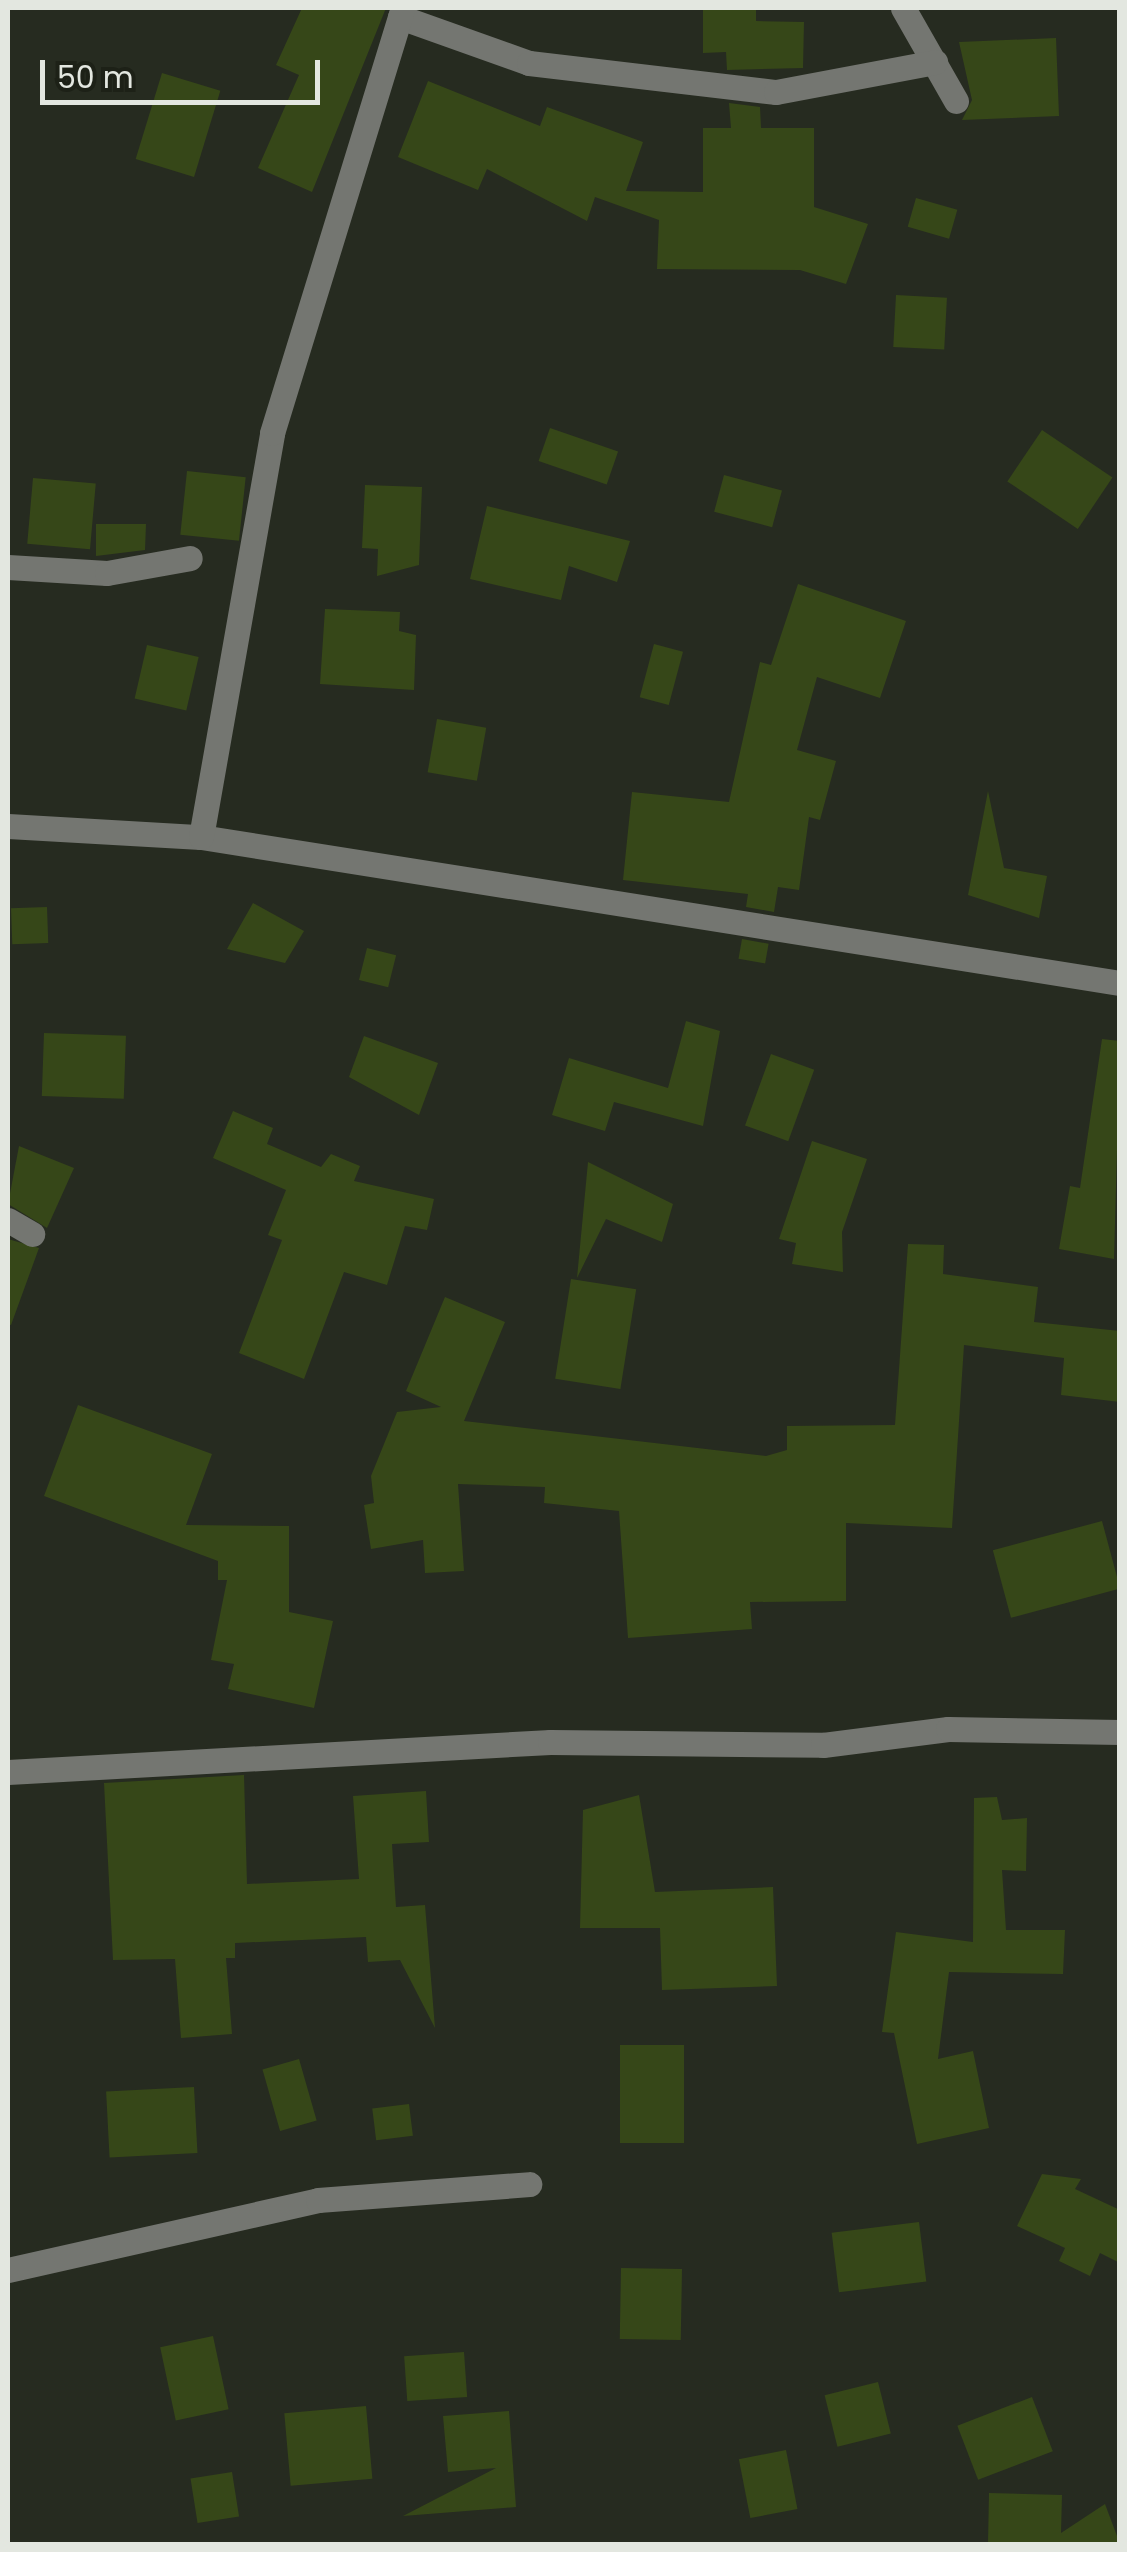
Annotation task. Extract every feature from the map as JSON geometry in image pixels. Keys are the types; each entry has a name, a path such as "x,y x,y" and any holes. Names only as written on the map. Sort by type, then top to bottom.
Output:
{"street":[{"path":"903,8 956,101"},
{"path":"201,837 272,433 402,12 529,62 776,92 935,62"},
{"path":"8,567 107,573 190,558"},
{"path":"8,826 201,837 1120,983"},
{"path":"8,1220 32,1234"},
{"path":"8,1772 550,1742 823,1745 948,1729 1120,1732"},
{"path":"8,2270 318,2200 528,2184"}],"building":[{"path":"302,8 386,8 312,192 258,168 299,75 276,65"},
{"path":"756,8 756,21 804,22 803,68 727,70 726,52 703,53 703,9"},
{"path":"1056,38 1059,116 962,120 972,100 959,42"},
{"path":"162,73 220,91 194,177 136,159"},
{"path":"428,81 540,126 547,107 643,142 626,191 703,192 703,128 731,128 729,103 760,107 761,128 814,128 814,207 868,224 846,284 800,270 657,269 659,220 595,197 587,221 487,169 478,190 398,157"},
{"path":"916,198 957,210 949,239 908,227"},
{"path":"896,295 947,298 944,350 893,347"},
{"path":"550,428 618,451 607,485 539,461"},
{"path":"1042,430 1112,478 1078,529 1007,481"},
{"path":"187,471 246,477 239,541 180,535"},
{"path":"724,475 782,491 772,527 714,512"},
{"path":"33,478 96,483 90,549 27,544"},
{"path":"365,485 422,487 419,565 377,576 378,549 362,548"},
{"path":"487,506 630,541 617,582 569,566 561,600 470,579"},
{"path":"96,524 146,524 145,550 96,556"},
{"path":"798,584 906,621 880,698 817,677 797,750 836,761 820,820 809,817 799,890 778,887 774,912 746,907 748,894 623,880 632,792 729,802 760,662 771,665"},
{"path":"325,609 400,612 399,631 416,635 414,690 320,684"},
{"path":"654,644 683,652 669,705 640,697"},
{"path":"147,645 199,657 186,711 135,699"},
{"path":"437,719 486,728 477,781 428,772"},
{"path":"988,791 1004,868 1047,876 1039,918 968,895"},
{"path":"253,903 304,931 285,963 227,949"},
{"path":"47,907 48,943 12,944 11,908"},
{"path":"742,939 769,944 765,963 739,959"},
{"path":"367,948 396,955 388,987 359,980"},
{"path":"686,1021 720,1031 703,1126 614,1102 605,1131 552,1115 569,1058 668,1088"},
{"path":"44,1033 126,1036 124,1099 42,1096"},
{"path":"364,1036 438,1063 419,1115 349,1077"},
{"path":"1102,1039 1120,1041 1114,1259 1059,1249 1070,1186 1080,1188"},
{"path":"771,1054 814,1070 788,1141 745,1125"},
{"path":"233,1111 273,1128 267,1144 321,1167 331,1154 360,1166 354,1181 434,1199 427,1230 405,1226 387,1285 344,1272 304,1379 239,1353 282,1240 268,1235 286,1190 213,1158"},
{"path":"812,1141 867,1159 842,1232 843,1272 792,1264 796,1243 779,1239"},
{"path":"19,1146 74,1168 47,1228 8,1204"},
{"path":"588,1162 673,1204 662,1242 606,1219 577,1278"},
{"path":"8,1239 39,1248 11,1325 8,1324"},
{"path":"908,1244 944,1245 943,1274 1038,1287 1034,1322 1120,1331 1120,1402 1061,1395 1064,1358 964,1345 952,1528 846,1523 846,1601 750,1602 752,1629 628,1638 619,1511 544,1503 545,1487 458,1484 464,1571 425,1573 423,1540 371,1549 364,1505 374,1503 371,1476 397,1412 441,1407 406,1391 445,1297 505,1322 464,1421 766,1456 787,1450 787,1426 895,1425"},
{"path":"571,1279 636,1289 620,1389 555,1379"},
{"path":"78,1405 212,1454 186,1525 289,1526 289,1612 333,1621 314,1708 228,1689 234,1664 211,1660 227,1580 218,1580 218,1561 44,1496"},
{"path":"1102,1521 1120,1589 1011,1618 993,1550"},
{"path":"244,1775 247,1884 359,1879 353,1796 426,1791 429,1842 392,1844 396,1907 425,1905 435,2028 400,1960 368,1962 366,1937 235,1943 235,1958 226,1958 232,2034 181,2038 175,1959 113,1960 104,1783"},
{"path":"639,1795 655,1892 773,1887 777,1986 662,1990 660,1928 580,1928 583,1810"},
{"path":"997,1797 1002,1820 1027,1818 1026,1871 1002,1870 1006,1930 1065,1930 1063,1974 949,1972 938,2059 973,2051 989,2128 917,2144 894,2033 882,2032 896,1932 973,1942 974,1798"},
{"path":"620,2045 684,2045 684,2143 620,2143"},
{"path":"299,2059 317,2121 280,2131 262,2069"},
{"path":"194,2087 197,2153 110,2158 106,2092"},
{"path":"409,2104 413,2136 376,2140 372,2109"},
{"path":"1042,2174 1081,2179 1075,2189 1120,2210 1120,2263 1100,2253 1090,2276 1059,2261 1065,2248 1017,2226"},
{"path":"919,2222 926,2282 839,2292 832,2233"},
{"path":"621,2268 682,2269 681,2340 620,2339"},
{"path":"213,2336 229,2409 176,2421 160,2347"},
{"path":"464,2352 467,2397 407,2401 404,2356"},
{"path":"878,2382 891,2433 837,2447 825,2395"},
{"path":"1032,2397 1053,2451 978,2480 957,2426"},
{"path":"366,2406 372,2479 291,2486 284,2413"},
{"path":"509,2411 516,2507 403,2516 496,2468 448,2472 443,2416"},
{"path":"786,2450 797,2509 750,2518 739,2459"},
{"path":"232,2472 239,2516 198,2523 191,2479"},
{"path":"989,2493 1062,2495 1061,2533 1105,2504 1120,2544 988,2544"}]}
